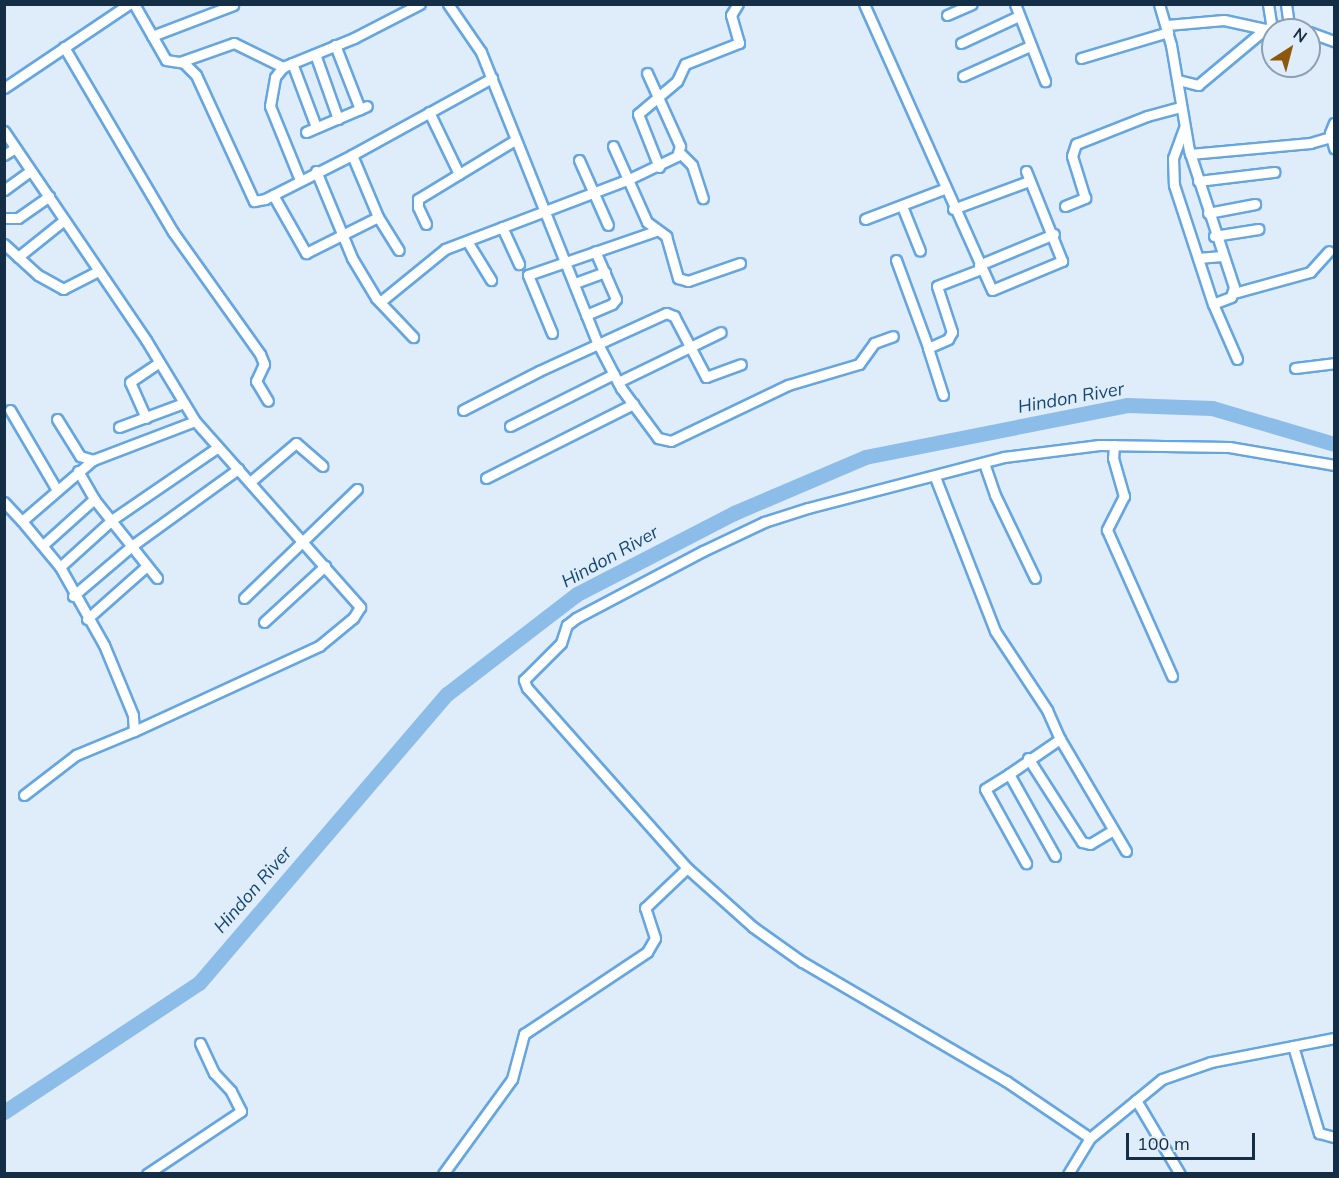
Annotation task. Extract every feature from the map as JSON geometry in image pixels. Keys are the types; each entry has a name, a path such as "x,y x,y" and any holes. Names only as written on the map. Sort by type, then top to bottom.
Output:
{"street":[{"path":"4,88 129,4"},
{"path":"134,4 166,60 180,62 234,43 288,65 316,127"},
{"path":"300,180 270,106 272,84 288,65 420,4"},
{"path":"448,4 475,39 567,262 598,344 616,378 658,438 671,441 788,385 859,364 874,343 893,336"},
{"path":"659,167 638,114 681,77 685,64 739,42 731,15 738,4"},
{"path":"864,4 944,189 953,209 980,267 992,290 1060,264 1063,256 1054,234 1041,213 1028,176 953,209"},
{"path":"947,15 972,4"},
{"path":"1015,4 1045,81"},
{"path":"1159,4 1167,28 1178,80 1184,128 1190,153 1214,236 1234,293"},
{"path":"152,36 234,5"},
{"path":"962,43 1019,16"},
{"path":"1082,58 1167,28 1224,20 1261,27"},
{"path":"1178,80 1198,85 1261,34"},
{"path":"306,132 364,108 335,45"},
{"path":"963,76 1030,46"},
{"path":"64,47 173,232 260,354 264,364 256,381 268,401"},
{"path":"315,54 338,119"},
{"path":"180,62 196,75 250,197 259,201 352,155 492,78"},
{"path":"646,73 660,97 680,153 692,165 703,198"},
{"path":"1065,206 1085,198 1072,156 1076,144 1181,107"},
{"path":"429,112 459,174"},
{"path":"1335,123 1330,128 1335,148"},
{"path":"1184,128 1173,158 1174,184 1213,304 1237,359"},
{"path":"4,131 146,340 157,364 195,421 303,540 360,607 353,618 319,645 134,731 76,755 24,795"},
{"path":"1190,153 1310,143 1331,137"},
{"path":"426,224 418,207 418,199 515,140"},
{"path":"613,146 627,180 656,231 666,236 675,272 683,281 740,263"},
{"path":"4,155 15,148"},
{"path":"380,302 445,249 659,167 680,153"},
{"path":"352,155 378,217 399,250"},
{"path":"579,160 608,225"},
{"path":"4,190 30,171"},
{"path":"316,171 352,258 380,302 413,337"},
{"path":"1198,181 1274,172"},
{"path":"865,219 944,189"},
{"path":"273,195 304,252 378,217"},
{"path":"4,218 18,218 49,196"},
{"path":"1208,213 1255,204"},
{"path":"902,206 920,251"},
{"path":"18,257 63,220"},
{"path":"502,227 519,264"},
{"path":"1214,236 1258,229"},
{"path":"552,333 528,275 656,231"},
{"path":"928,347 948,339 952,332 937,286 1054,234"},
{"path":"467,241 491,280"},
{"path":"4,244 63,290 98,271"},
{"path":"586,315 616,299 595,251"},
{"path":"1213,304 1234,293 1310,272 1329,251"},
{"path":"1198,258 1222,256"},
{"path":"896,260 943,395"},
{"path":"575,283 605,272"},
{"path":"463,410 666,313 674,316 706,377 741,364"},
{"path":"510,426 721,332"},
{"path":"1295,368 1335,363"},
{"path":"146,418 129,382 157,364"},
{"path":"118,427 184,403"},
{"path":"486,478 633,404"},
{"path":"10,410 57,490"},
{"path":"57,419 80,456 93,460"},
{"path":"22,522 93,460 195,421"},
{"path":"249,482 296,442 322,466"},
{"path":"1114,445 1113,458 1124,496 1107,530 1172,676"},
{"path":"1090,1138 1006,1081 802,962 753,927 687,868 526,688 526,676 561,643 567,625 576,618 703,551 784,515 1020,454 1114,445 1229,447 1335,465"},
{"path":"60,567 113,519 218,447"},
{"path":"984,463 995,495 1035,578"},
{"path":"73,596 133,545 238,470"},
{"path":"78,471 94,499 113,519 157,578"},
{"path":"935,477 980,600 1012,659 1047,710 1060,739 1126,851"},
{"path":"244,598 357,489"},
{"path":"43,545 94,499"},
{"path":"4,502 60,567 73,596 104,645 127,698 134,731"},
{"path":"87,619 147,566"},
{"path":"264,622 325,566"},
{"path":"1026,863 985,789 1009,774 1028,758 1060,739"},
{"path":"1028,758 1082,842 1090,844 1113,830"},
{"path":"1009,774 1055,855"},
{"path":"443,1173 512,1079 524,1034 647,952 655,938 645,908 687,868"},
{"path":"1068,1173 1090,1138 1162,1079 1211,1062 1335,1038"},
{"path":"147,1173 241,1111 231,1091 214,1073 200,1043"},
{"path":"1293,1046 1319,1133 1335,1137"},
{"path":"1136,1100 1180,1173"}],"waterway":[{"name":"Hindon River","path":"4,1112 199,983 447,694 577,594 734,513 865,457 1127,405 1212,408 1334,444"}]}
